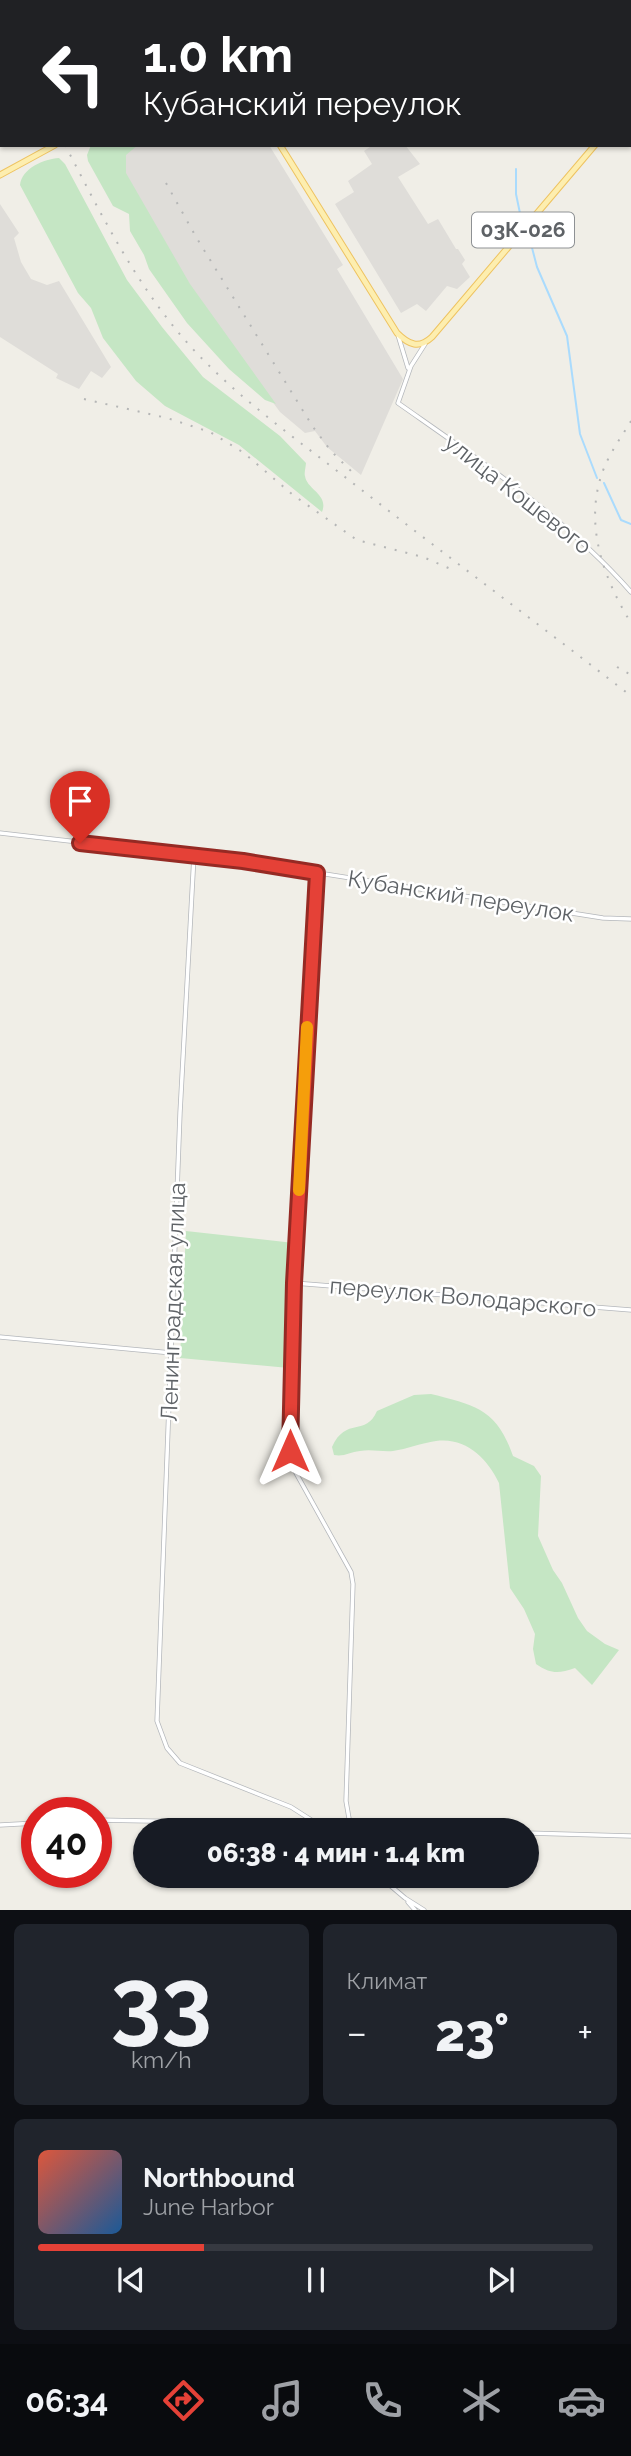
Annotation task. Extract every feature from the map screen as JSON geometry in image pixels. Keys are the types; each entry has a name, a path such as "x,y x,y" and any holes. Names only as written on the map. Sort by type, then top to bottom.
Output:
{"main road":[{"path":"0,175 51,147"},
{"path":"281,147 397,333 412,345 428,341"},
{"name":"03К-026","path":"428,341 593,147"}],"street":[{"path":"397,333 407,359 408,371"},
{"path":"408,371 428,341"},
{"name":"улица Кошевого","path":"408,371 398,403 531,500 588,548 631,592"},
{"name":"Кубанский переулок","path":"0,833 194,855 603,918 631,919"},
{"name":"Ленинградская улица","path":"194,855 156,1710 166,1748 180,1763 284,1804 307,1818"},
{"path":"317,873 294,1283 290,1451 296,1473 351,1572 353,1584 346,1772 349,1818"},
{"name":"переулок Володарского","path":"294,1283 631,1310"},
{"path":"0,1337 172,1353"},
{"path":"112,1820 133,1821"},
{"path":"0,1825 21,1824"},
{"path":"539,1833 631,1836"},
{"path":"393,1888 424,1910"},
{"path":"405,1898 415,1910"}],"shaded area":[{"path":"134,147 270,147 343,265 337,269 403,379 361,475 327,447 315,431 305,433 280,412 201,305 121,176 124,154"},
{"path":"370,147 407,147 420,164 398,177 428,224 438,219 465,260 462,264 470,277 457,289 447,286 426,311 417,304 401,313 335,204 354,192 348,181 372,164 364,151"},
{"path":"0,204 19,233 14,238 21,262 31,279 47,285 59,281 111,367 102,378 91,371 79,389 56,378 58,374 0,337"}],"green space":[{"path":"90,147 136,147 126,155 126,173 190,284 276,404 265,400 229,369 187,323 149,269 130,231 129,214 113,206 87,155"},
{"path":"59,158 65,164 127,280 203,377 280,436 306,463 305,476 323,501 322,512 239,445 165,406 136,381 103,338 91,308 78,293 20,185 29,169 47,160"},
{"path":"186,1231 294,1243 289,1368 180,1358"},
{"path":"431,1394 472,1406 492,1419 507,1440 513,1456 534,1466 541,1476 538,1536 553,1570 587,1631 619,1650 592,1685 575,1668 555,1672 536,1664 533,1649 535,1634 524,1609 510,1588 499,1483 482,1458 466,1446 447,1441 430,1442 393,1451 364,1450 334,1455 332,1447 343,1432 362,1426 372,1419 377,1411 414,1395"}],"waterway":[{"path":"516,169 516,194 522,223"},
{"path":"530,230 537,267 567,336 580,434 597,478"},
{"path":"604,483 621,520 631,524"}],"railway":[{"path":"66,147 137,275 172,324 208,365 285,431 631,696"},
{"path":"166,183 196,237 313,427 351,471"},
{"path":"84,399 167,418 210,432 244,453 293,495 357,540 423,557 453,570"},
{"path":"631,421 604,468 595,508 604,567 631,623"},
{"path":"617,667 631,675"}],"slow traffic":[{"path":"299,1190 307,1027"}],"route":[{"path":"80,843 243,861 317,873 290,1367 290,1451"}]}
